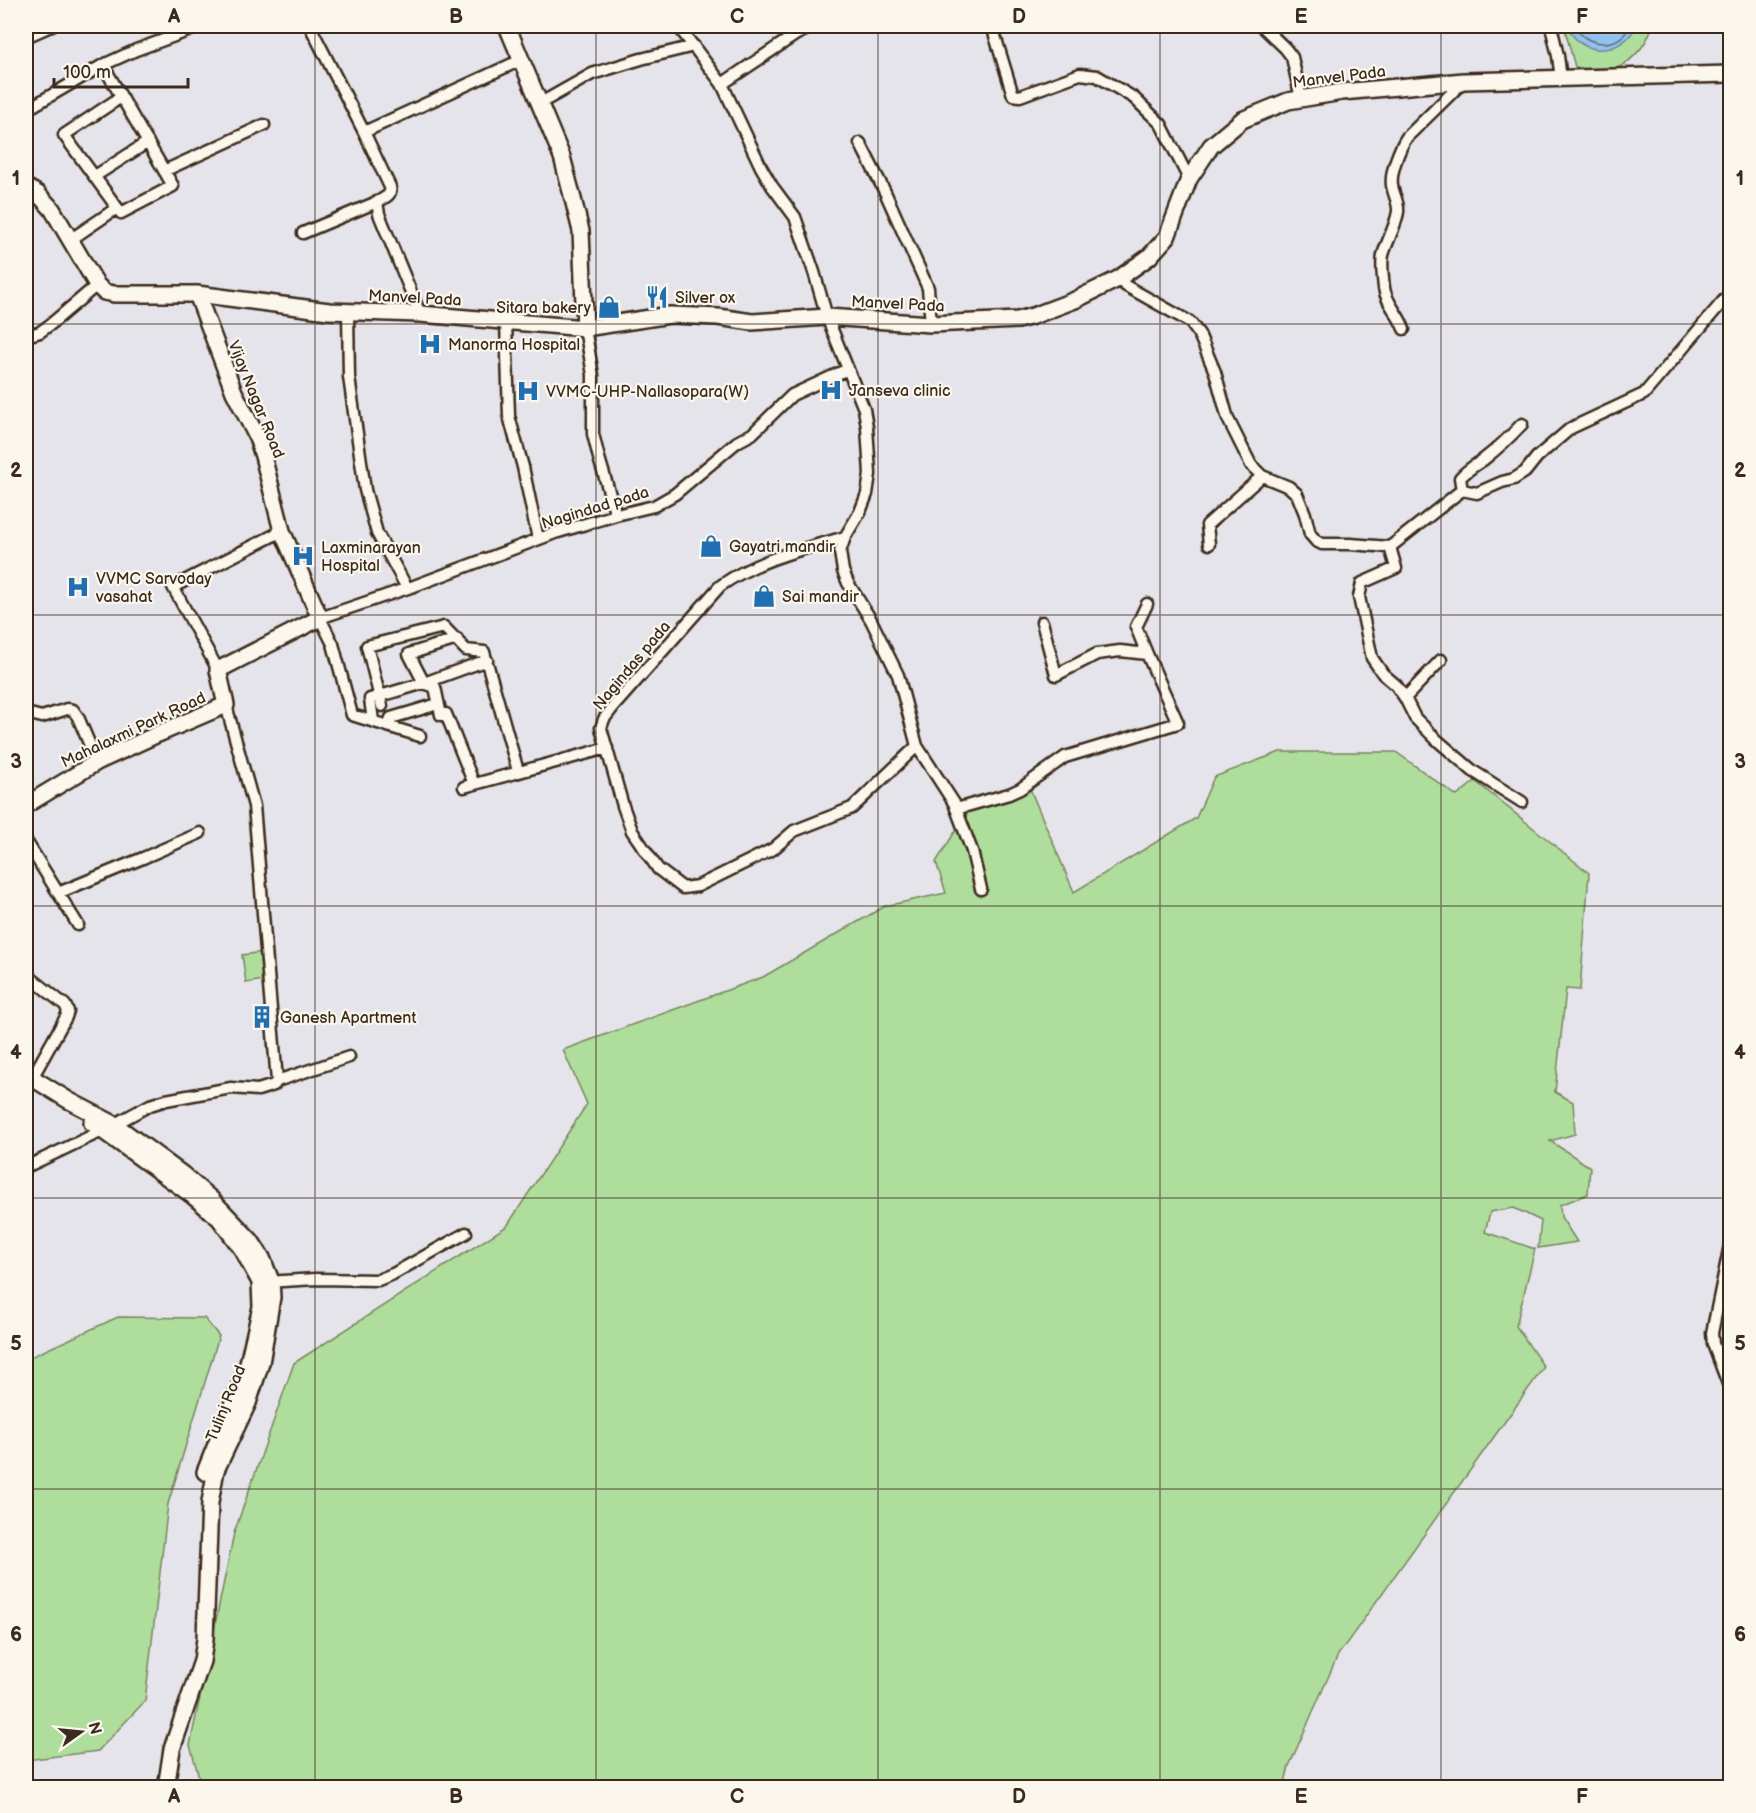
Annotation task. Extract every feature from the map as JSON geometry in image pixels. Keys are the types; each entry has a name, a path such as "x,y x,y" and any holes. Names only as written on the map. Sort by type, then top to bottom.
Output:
{"main road":[{"path":"507,26 562,157 581,231 585,328"},
{"name":"Manvel Pada","path":"97,285 104,292 114,294 197,294 348,312 420,314 585,328 670,315 718,317 752,322 827,317 931,324 1018,320 1075,300 1118,279 1149,257 1167,237 1189,179 1211,146 1242,120 1288,100 1342,92 1464,81 1731,74"},
{"path":"26,187 38,194 51,209 97,285"},
{"name":"Vijay Nagar Road","path":"197,294 234,392 257,437 282,531 320,618"},
{"path":"226,705 218,670 320,618"},
{"name":"Mahalaxmi Park Road","path":"26,805 97,762 226,705"},
{"name":"Tulinj Road","path":"28,1078 109,1127 219,1218 266,1282 272,1297 261,1363 248,1403 216,1470 210,1502 206,1639 202,1661 172,1749 166,1788"},
{"name":"Tulinj Road","path":"160,1788 164,1761 196,1649 201,1521 206,1470 247,1368 266,1282"}],"street":[{"path":"26,37 51,26"},
{"path":"26,110 103,65 196,28 195,26"},
{"path":"303,233 378,202 391,191 310,26"},
{"path":"678,26 722,84 760,167 795,217 827,317 864,409 870,474 867,494 860,512 844,537 840,552 843,571 871,620 898,675 917,746 956,808 972,851 981,889"},
{"path":"722,84 792,30 813,26"},
{"path":"992,26 1013,95 1020,96 1080,74 1097,76 1134,98 1161,124 1189,179"},
{"path":"1262,26 1292,57 1301,99"},
{"path":"1551,26 1558,56 1560,79"},
{"path":"539,104 592,74 694,46"},
{"path":"364,132 521,60"},
{"path":"103,65 173,186 121,213 64,135 121,97"},
{"path":"1404,329 1384,290 1382,259 1392,234 1398,209 1392,176 1402,144 1407,137 1464,81"},
{"path":"164,171 264,125"},
{"path":"95,176 148,142"},
{"path":"860,143 885,192 927,288 931,324"},
{"path":"378,202 382,222 420,314"},
{"path":"70,240 117,208"},
{"path":"1118,279 1126,286 1190,322 1196,328 1215,372 1228,419 1251,465 1262,476 1289,487 1297,494 1310,534 1316,541 1322,544 1390,547 1462,490"},
{"path":"26,336 40,332 97,285"},
{"path":"1462,490 1478,493 1514,479 1525,472 1538,457 1571,428 1644,394 1731,293"},
{"path":"348,312 349,377 365,490 377,533 407,588"},
{"path":"506,322 509,416 523,466 538,539"},
{"path":"585,328 593,375 593,434 616,515"},
{"name":"Nagindad pada","path":"320,618 538,539 654,506 675,494 737,442 752,434 792,395 848,369"},
{"path":"1462,490 1460,478 1467,470 1503,444 1522,424"},
{"path":"1209,544 1207,525 1262,476"},
{"path":"218,670 173,586 282,531"},
{"name":"Nagindas pada","path":"844,537 764,561 720,586 604,719 601,728 622,807 632,831 658,869 682,888 698,886 772,849 794,831 852,808 917,746"},
{"path":"1390,547 1396,568 1362,583 1359,597 1372,658 1383,674 1396,685 1415,718 1437,740 1473,771 1522,802"},
{"path":"956,808 1020,789 1065,757 1178,723 1136,627 1147,604"},
{"path":"320,618 333,644 352,715 420,736"},
{"path":"1042,622 1056,675 1097,654 1120,651 1147,654"},
{"path":"381,701 367,646 444,627 466,650 484,652 519,771"},
{"path":"457,639 409,654 424,683 435,687 441,715 446,714 469,786 607,748"},
{"path":"373,721 370,699 381,701 487,660"},
{"path":"1405,698 1441,660"},
{"path":"389,726 391,718 438,704"},
{"path":"226,705 255,806 277,1082"},
{"path":"26,713 42,717 67,709 73,710 97,762"},
{"path":"58,893 200,833"},
{"path":"26,842 78,925"},
{"path":"26,974 65,1005 68,1011 28,1078"},
{"path":"26,1167 150,1105 231,1088 258,1090 349,1058"},
{"path":"266,1282 316,1279 378,1280 466,1233"},
{"path":"1731,1245 1712,1333 1715,1351 1731,1389"}],"green space":[{"path":"1564,26 1652,26 1642,47 1630,60 1615,69 1604,71 1575,67"},
{"path":"1280,752 1396,752 1457,796 1475,781 1589,873 1580,990 1566,989 1555,1092 1573,1102 1575,1134 1550,1141 1590,1167 1588,1194 1560,1205 1561,1217 1577,1242 1538,1248 1541,1221 1514,1208 1490,1212 1485,1232 1535,1249 1516,1326 1544,1367 1338,1655 1289,1766 1284,1787 202,1788 190,1745 234,1533 294,1363 507,1226 587,1104 563,1050 763,977 885,906 946,893 936,862 968,811 1030,789 1074,892 1196,818 1214,777"},
{"path":"263,952 264,980 246,983 242,955"},
{"path":"118,1317 204,1318 219,1336 168,1504 145,1701 98,1751 26,1760 26,1359"}],"water":[{"path":"1568,26 1636,26 1622,43 1602,49 1582,44 1574,37"}],"place":[{"name":"Silver ox","path":"657,297"},
{"name":"Sitara bakery","path":"609,307"},
{"name":"Manorma Hospital","path":"430,344"},
{"name":"Janseva clinic","path":"831,390"},
{"name":"VVMC-UHP-Nallasopara(W)","path":"528,391"},
{"name":"Gayatri mandir","path":"711,546"},
{"name":"Laxminarayan Hospital","path":"303,556"},
{"name":"VVMC Sarvoday vasahat","path":"78,587"},
{"name":"Sai mandir","path":"764,596"},
{"name":"Ganesh Apartment","path":"262,1017"}]}
